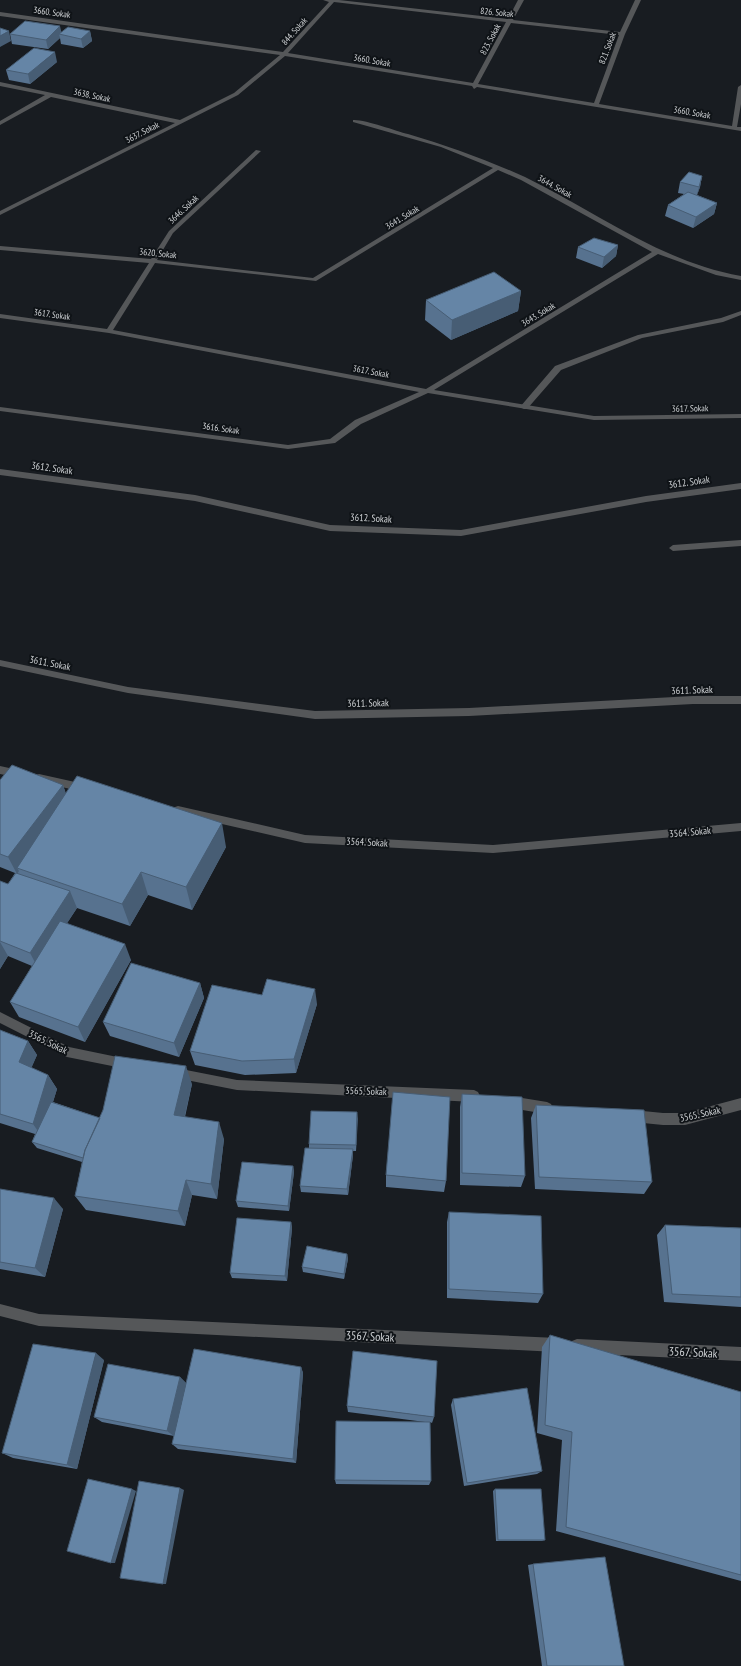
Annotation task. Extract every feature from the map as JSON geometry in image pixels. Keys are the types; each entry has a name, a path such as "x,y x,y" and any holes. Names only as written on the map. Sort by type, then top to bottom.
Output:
{"street":[{"name":"826. Sokak","path":"324,0 622,34"},
{"name":"823. Sokak","path":"474,87 508,21 521,0"},
{"name":"821. Sokak","path":"596,104 622,34 638,0"},
{"name":"844. Sokak","path":"284,54 332,1"},
{"name":"3660. Sokak","path":"0,14 284,54 474,87 596,104 741,129"},
{"name":"3637. Sokak","path":"0,213 236,94 284,54"},
{"name":"3638. Sokak","path":"0,84 180,122"},
{"path":"734,128 741,91"},
{"path":"0,123 50,95"},
{"name":"3644. Sokak","path":"355,120 443,146 523,178 657,252 718,274 741,278"},
{"name":"3646. Sokak","path":"109,331 171,232 258,151"},
{"name":"3641. Sokak","path":"314,280 498,168"},
{"name":"3620. Sokak","path":"0,248 152,261 314,280"},
{"name":"3643. Sokak","path":"427,391 657,252"},
{"path":"524,407 558,368 640,336 723,320 741,313"},
{"name":"3617. Sokak","path":"0,316 109,331 427,391 594,418 741,416"},
{"name":"3616. Sokak","path":"0,409 288,447 332,441 358,422 427,391"},
{"name":"3612. Sokak","path":"0,472 195,498 330,528 461,534 646,499 741,486"},
{"path":"672,548 741,543"},
{"name":"3611. Sokak","path":"0,664 128,690 315,715 470,712 693,700 741,700"},
{"path":"0,770 92,790"},
{"name":"3564. Sokak","path":"168,808 305,839 493,849 741,827"},
{"name":"3565. Sokak","path":"0,1017 67,1052 136,1066"},
{"name":"3565. Sokak","path":"167,1072 237,1085 464,1095 486,1098"},
{"path":"501,1100 560,1110"},
{"name":"3565. Sokak","path":"623,1116 685,1119 741,1104"},
{"name":"3567. Sokak","path":"0,1310 40,1320 741,1354"}],"building":[{"path":"25,21 60,26 46,40 10,34"},
{"path":"68,27 90,31 81,39 59,34"},
{"path":"0,28 9,31 0,36"},
{"path":"34,48 55,52 28,74 6,70"},
{"path":"689,172 702,176 699,187 680,182"},
{"path":"688,192 717,203 696,217 668,205"},
{"path":"594,238 618,245 604,257 578,247"},
{"path":"494,272 521,291 452,320 426,300"},
{"path":"12,765 63,785 8,857 0,854 0,780"},
{"path":"77,776 222,823 186,887 141,872 122,904 17,868"},
{"path":"16,873 70,891 30,953 0,941 0,881 8,884"},
{"path":"60,921 125,944 78,1027 10,1002"},
{"path":"131,963 200,983 174,1043 103,1022"},
{"path":"267,979 315,989 294,1059 242,1061 190,1051 212,985 262,995"},
{"path":"0,1030 28,1041 19,1062 48,1075 33,1124 0,1114"},
{"path":"115,1056 186,1066 174,1115 219,1122 211,1184 186,1180 178,1211 75,1196 85,1150 103,1110"},
{"path":"393,1092 450,1097 446,1181 386,1175"},
{"path":"462,1094 522,1097 525,1176 462,1173"},
{"path":"51,1102 100,1118 85,1150 83,1158 32,1142"},
{"path":"536,1105 644,1110 652,1182 539,1177"},
{"path":"311,1111 357,1112 356,1145 309,1144"},
{"path":"305,1148 353,1149 347,1189 300,1186"},
{"path":"242,1162 293,1166 288,1206 236,1201"},
{"path":"0,1189 54,1198 35,1268 0,1262"},
{"path":"449,1212 541,1216 543,1294 449,1289"},
{"path":"237,1218 291,1222 285,1276 230,1273"},
{"path":"665,1225 741,1228 741,1297 672,1294"},
{"path":"307,1246 347,1254 344,1274 302,1267"},
{"path":"550,1335 741,1392 741,1575 566,1527 572,1432 545,1425"},
{"path":"33,1344 96,1353 67,1465 2,1453"},
{"path":"194,1349 301,1367 293,1459 172,1444"},
{"path":"353,1351 437,1361 434,1417 347,1406"},
{"path":"108,1364 180,1377 167,1431 94,1417"},
{"path":"527,1388 542,1471 467,1483 453,1399"},
{"path":"336,1421 430,1422 431,1481 335,1480"},
{"path":"88,1479 132,1489 111,1563 67,1551"},
{"path":"139,1481 180,1488 163,1584 120,1578"},
{"path":"495,1489 541,1489 545,1540 498,1540"},
{"path":"605,1557 624,1666 547,1666 533,1564"}]}
